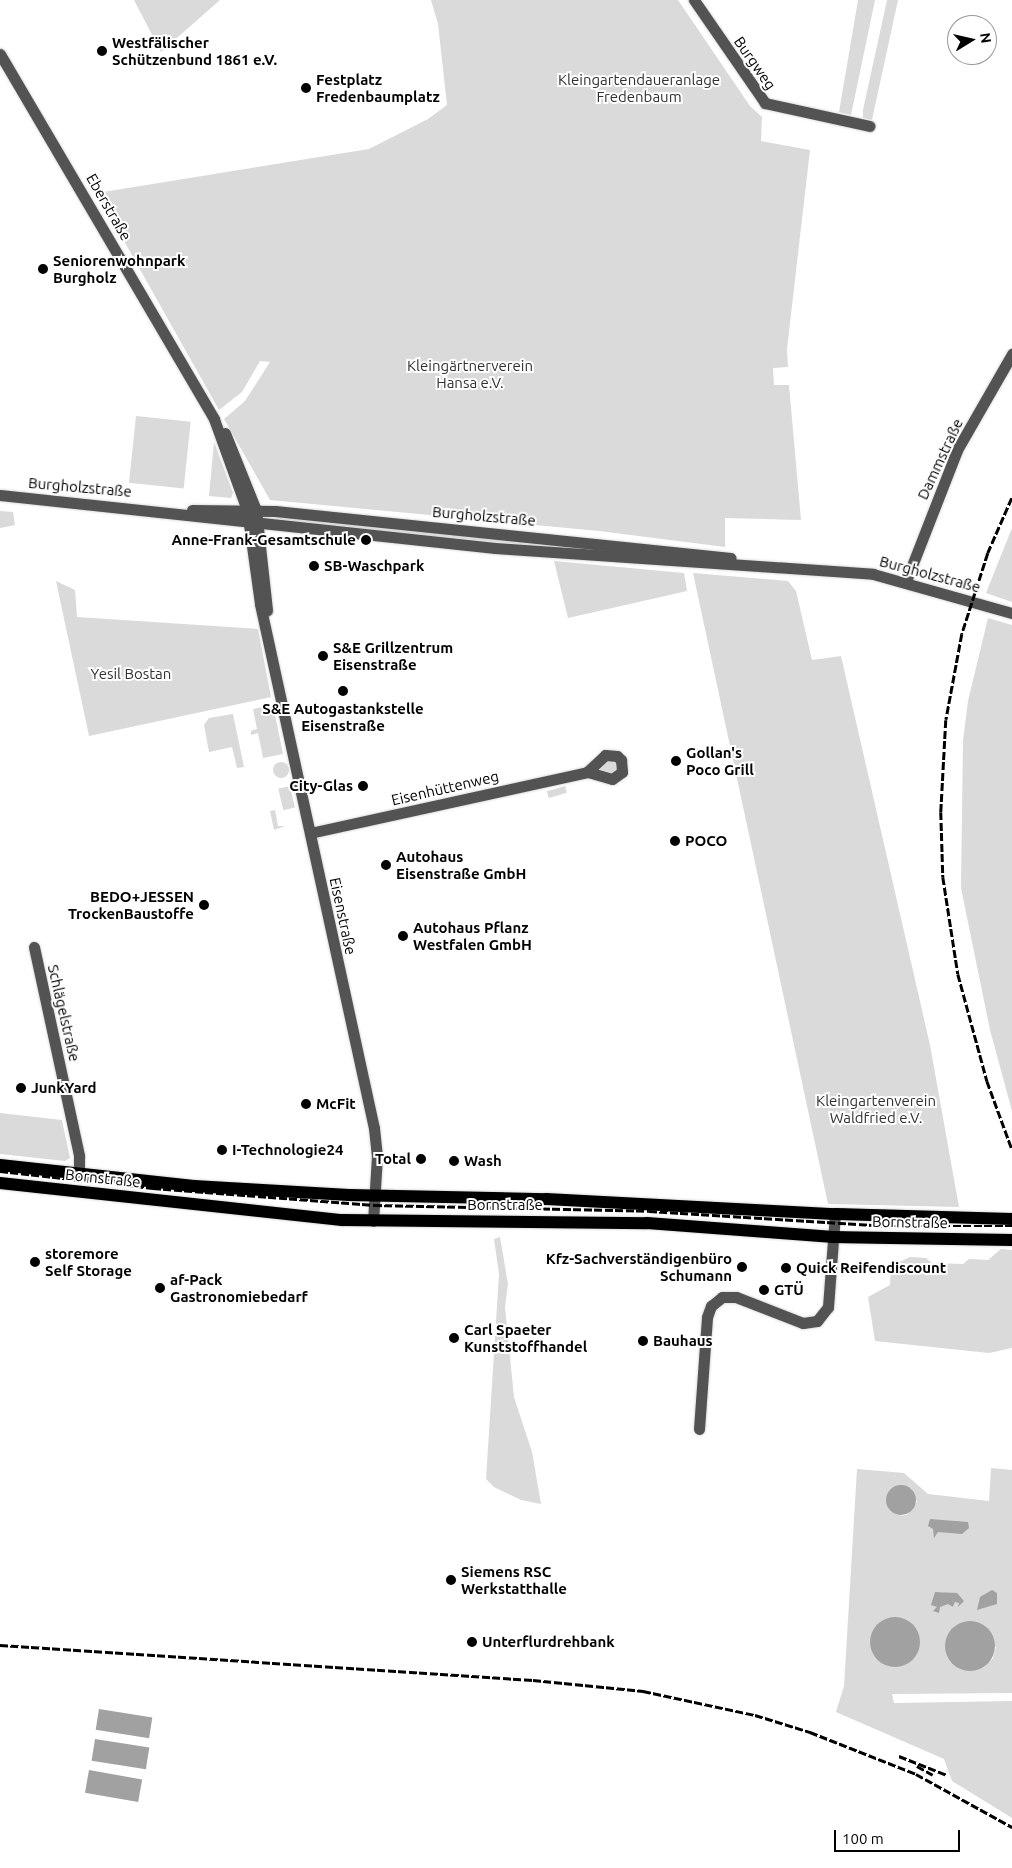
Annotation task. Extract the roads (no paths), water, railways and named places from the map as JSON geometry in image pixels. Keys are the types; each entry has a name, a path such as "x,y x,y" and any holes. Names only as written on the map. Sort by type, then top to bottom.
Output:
{"main road":[{"name":"Bornstraße","path":"0,1165 208,1187 374,1196 572,1200 835,1214 1012,1219"},
{"name":"Bornstraße","path":"0,1183 372,1221 647,1223 833,1237 1012,1240"}],"street":[{"name":"Burgweg","path":"694,0 765,103 870,126"},
{"name":"Eberstraße","path":"0,54 219,429 226,434 233,449 253,523"},
{"name":"Dammstraße","path":"906,581 957,450 1012,354"},
{"name":"Burgholzstraße","path":"0,495 186,512 195,510 251,510 720,560 873,574 906,581 1012,613"},
{"name":"Burgholzstraße","path":"186,512 194,516 253,523 495,548 720,560"},
{"name":"Eisenstraße","path":"253,523 260,604 266,620 374,1128 377,1156 372,1221"},
{"name":"Eisenhüttenweg","path":"310,833 586,772"},
{"name":"Schlägelstraße","path":"34,948 79,1156 79,1174"},
{"path":"699,1429 706,1317 711,1306 722,1297 736,1297 803,1322 817,1320 828,1307 835,1214"}],"railway":[{"path":"1012,498 988,553 962,634 946,720 941,812 943,877 958,974 987,1081 1012,1149"},
{"path":"0,1171 153,1188 374,1205 649,1211 890,1226 1012,1226"},
{"path":"0,1645 533,1680 643,1691 755,1715 810,1732 916,1774 1012,1827"},
{"path":"899,1756 947,1775"},
{"path":"917,1766 933,1775"}],"place":[{"name":"Westfälischer Schützenbund 1861 e.V.","path":"102,51"},
{"name":"Festplatz Fredenbaumplatz","path":"306,88"},
{"name":"Seniorenwohnpark Burgholz","path":"43,269"},
{"name":"Anne-Frank-Gesamtschule","path":"366,540"},
{"name":"SB-Waschpark","path":"314,566"},
{"name":"S&E Grillzentrum Eisenstraße","path":"323,656"},
{"name":"S&E Autogastankstelle Eisenstraße","path":"343,691"},
{"name":"Gollan's Poco Grill","path":"676,761"},
{"name":"City-Glas","path":"363,786"},
{"name":"POCO","path":"675,841"},
{"name":"Autohaus Eisenstraße GmbH","path":"386,865"},
{"name":"BEDO+JESSEN TrockenBaustoffe","path":"204,905"},
{"name":"Autohaus Pflanz Westfalen GmbH","path":"403,936"},
{"name":"JunkYard","path":"21,1088"},
{"name":"McFit","path":"306,1104"},
{"name":"I-Technologie24","path":"222,1150"},
{"name":"Total","path":"421,1159"},
{"name":"Wash","path":"454,1161"},
{"name":"storemore Self Storage","path":"35,1262"},
{"name":"Kfz-Sachverständigenbüro Schumann","path":"742,1267"},
{"name":"Quick Reifendiscount","path":"786,1268"},
{"name":"af-Pack Gastronomiebedarf","path":"160,1288"},
{"name":"GTÜ","path":"764,1290"},
{"name":"Carl Spaeter Kunststoffhandel","path":"454,1338"},
{"name":"Bauhaus","path":"643,1341"},
{"name":"Siemens RSC Werkstatthalle","path":"451,1580"},
{"name":"Unterflurdrehbank","path":"472,1642"}],"park label":[{"name":"Kleingartendaueranlage Fredenbaum","path":"639,88"},
{"name":"Kleingärtnerverein Hansa e.V.","path":"470,374"},
{"name":"Yesil Bostan","path":"131,674"},
{"name":"Kleingartenverein Waldfried e.V.","path":"876,1108"}]}
